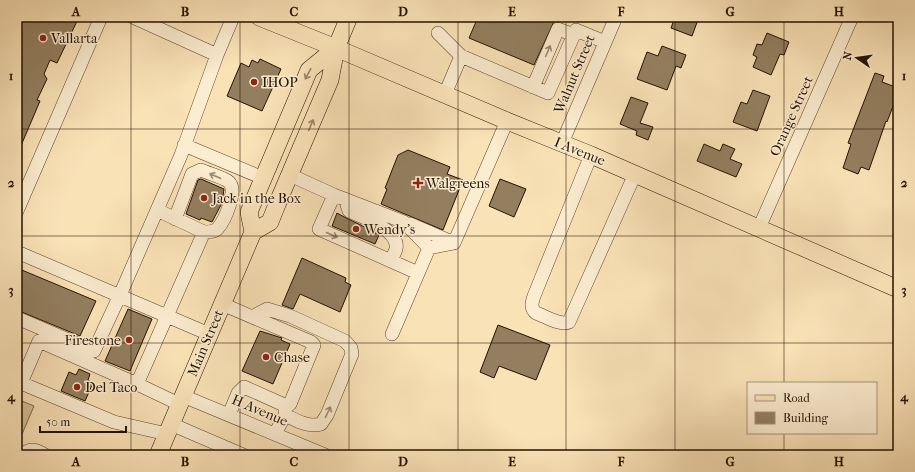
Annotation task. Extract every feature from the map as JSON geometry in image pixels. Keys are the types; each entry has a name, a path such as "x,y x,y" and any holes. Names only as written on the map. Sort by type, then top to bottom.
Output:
{"main road":[{"name":"I Avenue","path":"260,17 591,155 898,289"},
{"path":"336,48 309,70 249,212 253,232 270,222 330,80 336,48 349,17"},
{"name":"Main Street","path":"158,455 253,232"}],"street":[{"path":"17,211 101,17"},
{"path":"133,17 217,54"},
{"path":"17,318 94,351 157,210 184,145 217,54 233,17"},
{"name":"Walnut Street","path":"562,143 616,17"},
{"name":"Orange Street","path":"759,228 852,17"},
{"path":"438,33 460,56 548,93 576,30 605,42"},
{"path":"445,94 460,56"},
{"path":"454,243 507,121"},
{"path":"184,145 263,178"},
{"path":"591,155 534,296 532,306 533,311 536,313 560,322 569,322 635,174"},
{"path":"157,210 174,218 204,232 213,232 218,228 232,196 233,188 229,182 201,170 192,174 174,218"},
{"path":"290,175 454,243"},
{"path":"340,197 319,230 418,273"},
{"path":"340,197 349,211 381,226 395,239 396,248 391,261"},
{"path":"404,222 429,248"},
{"path":"137,384 204,232"},
{"path":"429,248 454,243"},
{"path":"392,334 429,248"},
{"path":"17,252 168,315 209,334"},
{"path":"222,304 311,342 314,345 290,404 285,411 275,434"},
{"path":"229,415 238,393 244,387 282,404 285,411 310,425 315,426 321,424 327,415 352,354 351,348 345,341 279,312 267,309 258,312 252,317"},
{"name":"H Avenue","path":"169,429 114,422 21,383 39,341 137,384 229,415 325,455"},
{"path":"169,429 243,455"},
{"path":"23,454 33,450 45,455"}],"shaded area":[{"path":"17,399 34,406 17,446"}],"building":[{"name":"Vallarta","path":"17,17 79,17 57,63 50,60 44,74 47,79 37,100 40,101 17,155"},
{"path":"478,17 556,17 534,65 469,38"},
{"path":"675,17 699,17 692,36 671,28"},
{"path":"767,33 789,42 784,55 780,54 771,75 753,67 757,57 753,55 757,44 762,45"},
{"path":"662,46 686,55 681,68 676,66 667,90 637,79 647,52 658,56"},
{"name":"IHOP","path":"260,59 281,69 262,111 227,96 241,63 249,67 252,60 258,63"},
{"path":"875,73 884,76 882,82 898,88 898,93 887,122 886,121 869,170 861,167 858,174 843,168 851,144 848,143"},
{"path":"753,90 770,96 757,131 733,122 741,102 747,104"},
{"path":"631,97 648,103 640,123 653,127 648,140 636,135 637,131 620,124"},
{"path":"704,144 720,151 723,144 735,149 730,159 742,164 736,177 697,161"},
{"name":"Walgreens","path":"408,150 450,167 447,174 463,180 443,230 381,204 387,189 385,188 398,155"},
{"name":"Jack in the Box","path":"201,179 224,189 222,203 212,222 201,218 200,220 186,214 198,180"},
{"path":"500,179 526,189 514,217 489,206"},
{"name":"Wendy's","path":"337,213 379,235 375,244 332,226"},
{"path":"302,258 346,278 345,282 351,285 340,312 300,294 293,309 282,305"},
{"path":"17,268 96,301 80,336 17,310"},
{"name":"Firestone","path":"128,309 152,319 130,371 105,361"},
{"path":"498,325 550,345 536,380 499,366 494,378 480,372"},
{"name":"Chase","path":"260,331 282,338 281,340 290,344 273,384 242,371"},
{"name":"Del Taco","path":"79,369 90,374 88,380 93,383 85,401 61,391 69,372 76,375"}],"place":[{"name":"Vallarta","path":"43,38"},
{"name":"IHOP","path":"254,82"},
{"name":"Walgreens","path":"418,183"},
{"name":"Jack in the Box","path":"204,198"},
{"name":"Wendy's","path":"356,229"},
{"name":"Firestone","path":"129,340"},
{"name":"Chase","path":"266,357"},
{"name":"Del Taco","path":"77,387"}]}
